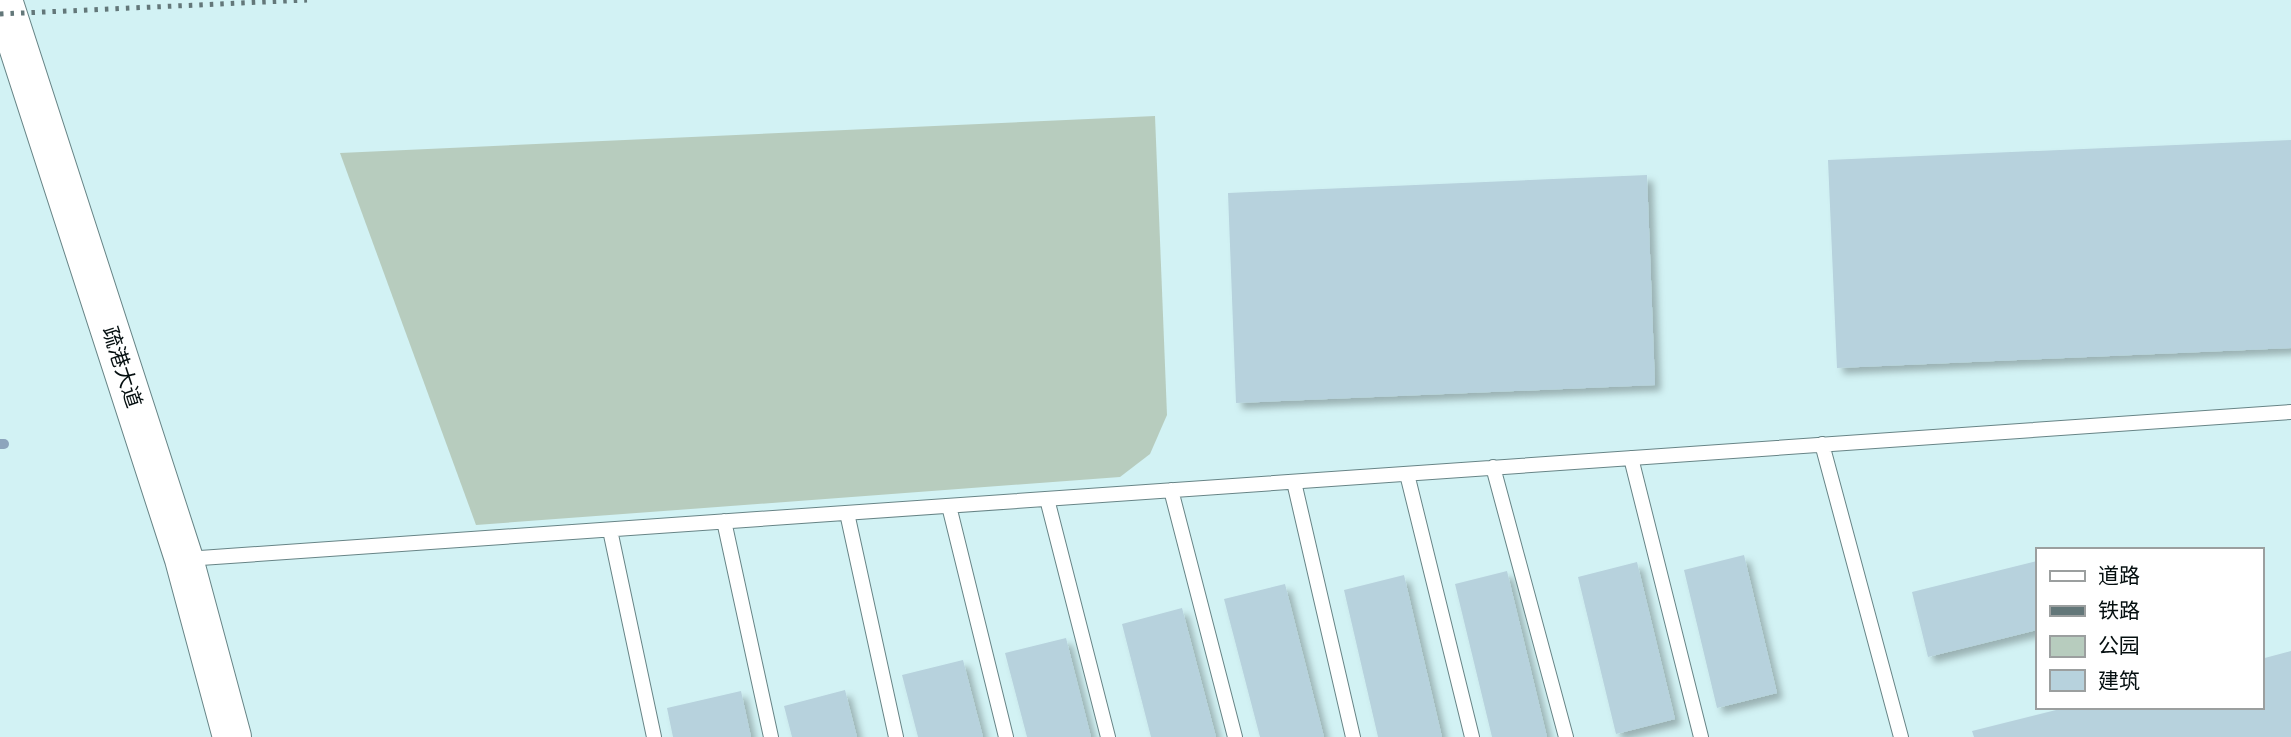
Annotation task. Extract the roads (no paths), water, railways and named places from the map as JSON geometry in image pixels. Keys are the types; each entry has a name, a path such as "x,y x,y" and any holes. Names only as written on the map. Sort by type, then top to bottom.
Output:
{"main road":[{"name":"疏港大道","path":"3,0 184,559 232,737"}],"lane":[{"path":"184,559 2291,412"},
{"path":"1822,444 1901,737"},
{"path":"1631,458 1701,737"},
{"path":"1493,467 1566,737"},
{"path":"1407,474 1472,737"},
{"path":"1294,482 1353,737"},
{"path":"1171,490 1235,737"},
{"path":"1046,499 1108,737"},
{"path":"949,506 1006,737"},
{"path":"847,513 896,737"},
{"path":"724,521 771,737"},
{"path":"610,530 654,737"}],"railway":[{"path":"0,14 307,0"}]}
